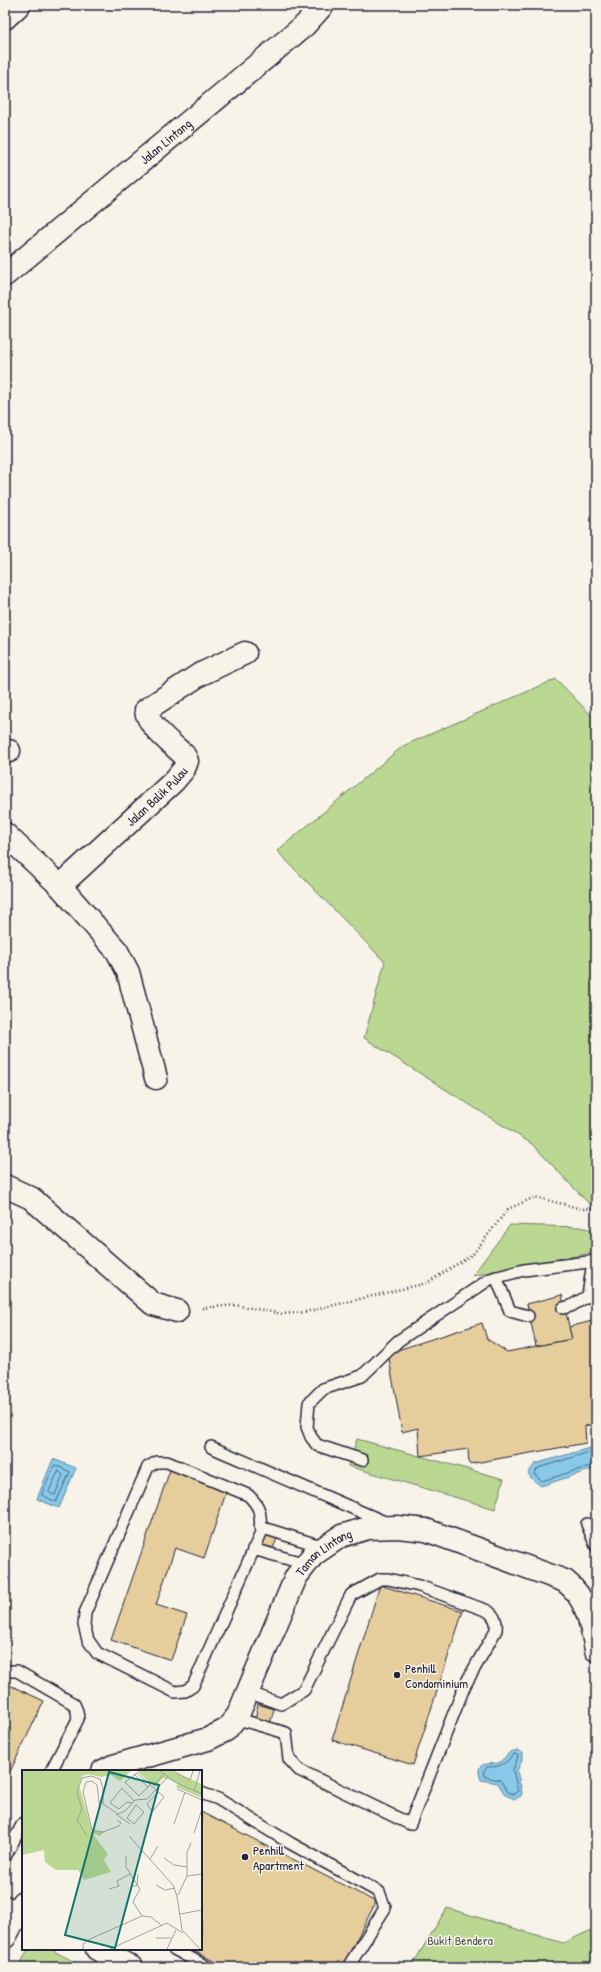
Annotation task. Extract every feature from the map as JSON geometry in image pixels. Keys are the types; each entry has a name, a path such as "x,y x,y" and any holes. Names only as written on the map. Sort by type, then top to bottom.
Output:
{"street":[{"path":"5,18 19,5"},
{"name":"Jalan Lintang","path":"5,275 306,25 323,5"},
{"name":"Jalan Balik Pulau","path":"60,886 174,781 184,769 187,761 184,755 151,723 146,716 146,710 199,675 245,653"},
{"path":"5,834 60,886 117,951 128,972 156,1078"},
{"path":"5,1186 31,1198 153,1304 177,1311"},
{"name":"Taman Lintang","path":"105,1770 113,1766 208,1740 226,1730 235,1718 247,1692 296,1577 313,1554 341,1536 368,1528 397,1527 426,1530 565,1581 575,1588 588,1612 596,1650"},
{"path":"5,1937 18,1906"},
{"path":"99,1950 131,1967"}],"lane":[{"path":"362,1460 317,1445 311,1437 307,1427 309,1403 323,1389 349,1379 362,1376 398,1341 473,1289 496,1277 532,1269 594,1261 588,1296 571,1306 563,1308"},
{"path":"496,1277 510,1311 528,1316"},
{"path":"211,1447 397,1527"},
{"path":"157,1462 167,1462 248,1495 256,1503 260,1510 261,1533 254,1549 193,1686 185,1691 175,1692 97,1653 88,1640 84,1625 85,1613 148,1467 157,1462"},
{"path":"587,1524 596,1546"},
{"path":"260,1527 324,1547"},
{"path":"254,1549 306,1564"},
{"path":"235,1718 286,1733 289,1759 299,1770 410,1824 465,1685 496,1630 494,1616 488,1611 419,1586 388,1579 380,1579 351,1595 304,1690 282,1704 247,1692"},
{"path":"5,1671 17,1672 74,1704 78,1719 51,1770"},
{"path":"202,1793 218,1800 290,1843 379,1892 385,1908 348,1967"},
{"path":"5,1857 22,1825"},
{"path":"176,1950 207,1967"}],"path":[{"path":"177,1311 235,1305 283,1314 305,1312 427,1283 473,1254 508,1209 535,1197 582,1209 596,1208"}],"green space":[{"path":"556,679 596,720 596,1211 532,1144 364,1038 385,962 277,851 403,746"},
{"path":"510,1225 579,1227 596,1230 596,1252 472,1276"},
{"path":"357,1439 504,1479 495,1509 348,1466"},
{"name":"Bukit Bendera","path":"447,1908 563,1943 596,1928 596,1967 411,1967"},
{"path":"28,1950 52,1950 84,1967 19,1967"}],"water":[{"path":"596,1446 596,1468 541,1486 532,1479 528,1473 535,1464"},
{"path":"53,1459 76,1468 59,1508 37,1499"},
{"path":"518,1750 522,1753 522,1760 517,1771 522,1792 521,1796 515,1799 505,1795 498,1783 481,1780 479,1770 482,1765 499,1763 510,1752"}],"building":[{"path":"562,1295 572,1339 536,1346 527,1304"},
{"path":"592,1321 596,1327 596,1424 585,1426 586,1443 469,1464 468,1449 420,1456 418,1428 402,1432 388,1353 482,1323 487,1339 507,1352 572,1339 569,1327"},
{"path":"171,1467 228,1487 204,1558 175,1548 156,1605 187,1615 171,1660 111,1640"},
{"path":"264,1533 277,1539 273,1548 259,1544"},
{"name":"Penhill Condominium","path":"380,1585 463,1611 413,1765 332,1740"},
{"path":"5,1683 44,1701 5,1782"},
{"path":"258,1704 274,1709 270,1724 255,1720"},
{"name":"Penhill Apartment","path":"202,1813 376,1902 342,1967 225,1967 192,1950 202,1950"},
{"path":"57,1961 69,1967 54,1967"}],"place":[{"name":"Penhill Condominium","path":"397,1675"},
{"name":"Penhill Apartment","path":"245,1857"}]}
